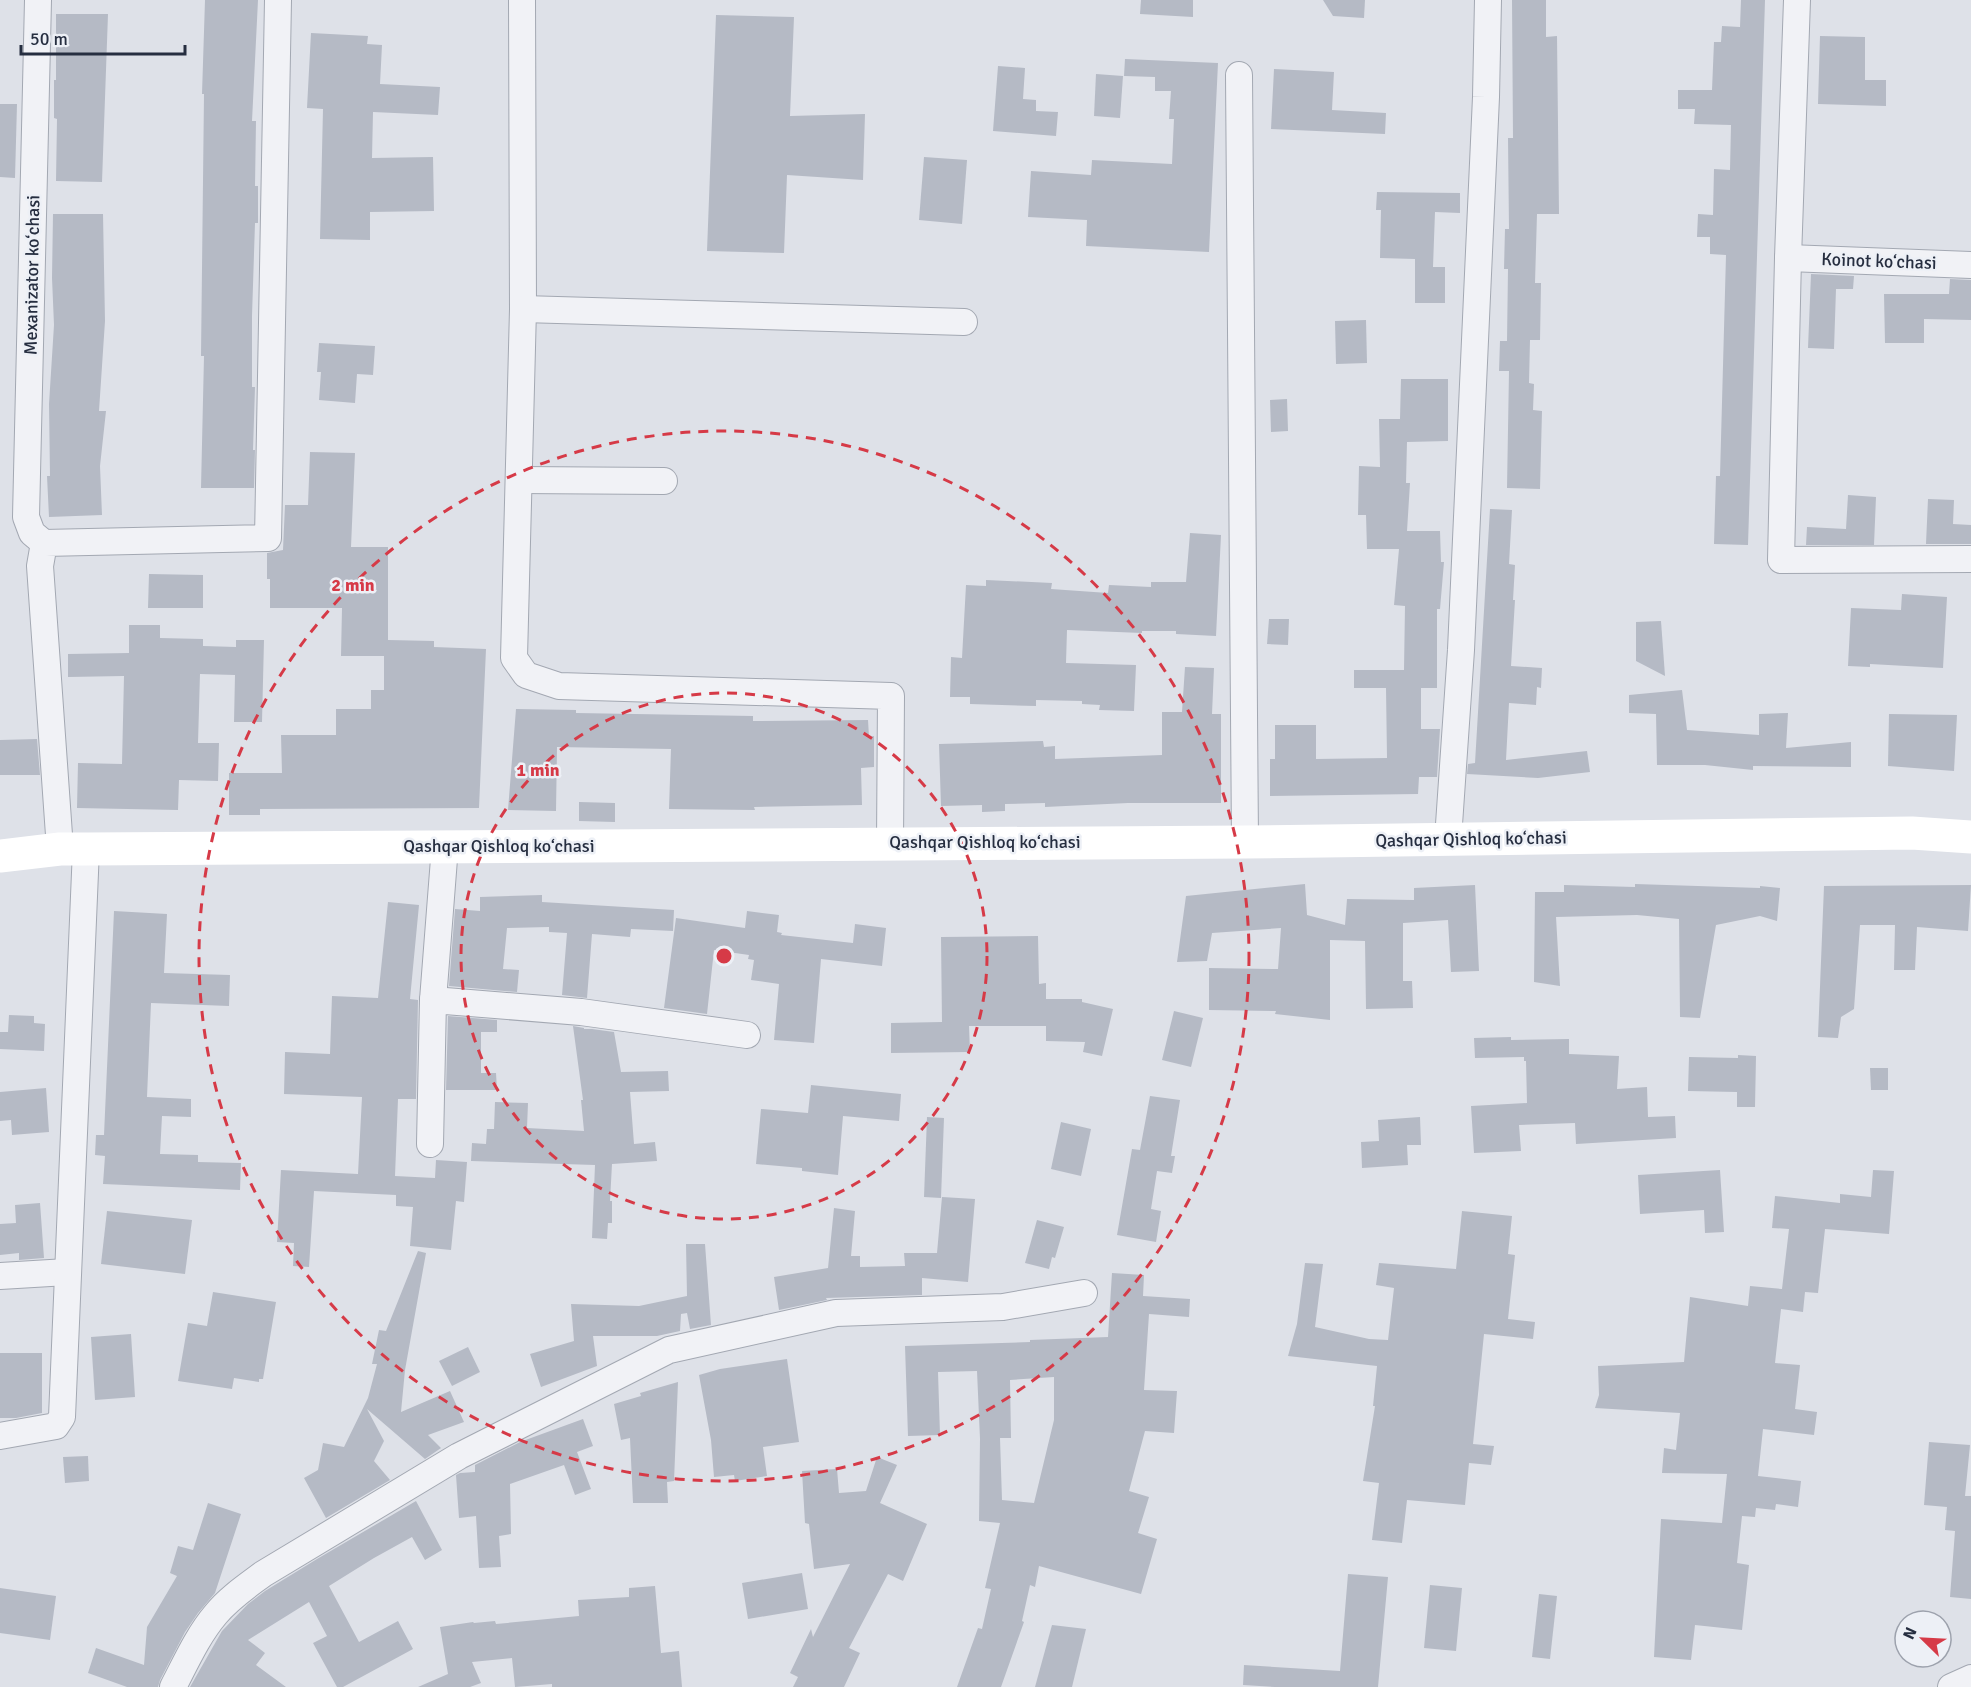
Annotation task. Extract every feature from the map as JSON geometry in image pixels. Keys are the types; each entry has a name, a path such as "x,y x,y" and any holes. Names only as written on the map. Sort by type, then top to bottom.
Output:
{"main road":[{"name":"Qashqar Qishloq koʻchasi","path":"0,856 73,849 1245,842 1912,833 1971,837"}],"street":[{"name":"Mexanizator koʻchasi","path":"38,0 26,517 32,533 44,543"},
{"path":"0,1436 56,1426 62,1417 67,1272 73,849 40,566 44,543 268,538 278,0"},
{"path":"522,0 523,309 514,658 526,675 558,686 891,696 890,843"},
{"path":"1448,839 1462,627 1486,97 1488,0"},
{"path":"1797,0 1780,560 1971,560"},
{"path":"1239,75 1245,842"},
{"name":"Koinot koʻchasi","path":"1788,258 1971,265"},
{"path":"523,309 964,322"},
{"path":"519,480 664,481"},
{"path":"430,1144 433,1000 445,846"},
{"path":"433,1000 581,1012 747,1035"},
{"path":"0,1276 67,1272"},
{"path":"173,1687 203,1631 217,1612 263,1574 459,1456 669,1350 836,1313 1003,1307 1084,1293"},
{"path":"1951,1687 1971,1678"}],"building":[{"path":"205,0 258,0 252,121 256,121 255,186 258,186 252,316 252,387 255,387 254,488 201,488 204,356 201,356 204,94 202,94"},
{"path":"1141,0 1193,0 1193,17 1140,14"},
{"path":"1323,0 1365,0 1364,18 1333,16"},
{"path":"1512,0 1546,0 1546,37 1557,36 1559,214 1537,214 1535,283 1541,283 1540,340 1530,340 1529,383 1534,384 1533,410 1542,411 1540,489 1507,488 1509,371 1499,371 1500,341 1507,341 1508,269 1504,269 1505,229 1509,229 1508,138 1513,138"},
{"path":"1741,0 1765,0 1748,545 1714,544 1716,476 1720,476 1726,255 1710,254 1710,237 1697,237 1698,214 1713,215 1714,169 1730,170 1731,125 1694,124 1695,109 1678,109 1678,90 1712,90 1714,42 1721,42 1722,26 1740,27"},
{"path":"56,14 108,14 102,182 56,181 57,119 54,118 54,80 56,80"},
{"path":"716,15 794,17 790,116 865,114 863,180 787,175 784,253 707,251"},
{"path":"311,33 368,36 367,44 382,45 380,84 440,87 438,115 373,112 372,158 433,157 434,211 370,212 370,240 320,239 323,109 307,108"},
{"path":"1820,36 1865,37 1865,80 1886,80 1886,106 1818,104"},
{"path":"1125,59 1218,63 1209,252 1086,246 1087,220 1028,217 1031,171 1091,175 1092,160 1172,164 1174,119 1169,119 1171,91 1155,91 1155,77 1124,76"},
{"path":"998,66 1025,68 1023,99 1036,100 1036,111 1058,112 1056,136 993,131"},
{"path":"1274,69 1334,72 1332,110 1386,113 1385,134 1271,129"},
{"path":"1096,74 1123,76 1120,118 1094,116"},
{"path":"0,104 17,104 15,178 0,177"},
{"path":"924,157 967,160 962,224 919,220"},
{"path":"1377,192 1460,193 1460,213 1435,212 1433,267 1445,267 1445,303 1415,303 1415,259 1380,258 1381,210 1376,210"},
{"path":"53,214 103,214 105,321 99,411 106,411 100,466 102,515 49,517 47,476 50,476 49,404 54,325"},
{"path":"1811,274 1854,276 1853,289 1836,289 1834,349 1808,348"},
{"path":"1950,279 1971,280 1971,320 1924,319 1924,343 1885,343 1884,294 1949,294"},
{"path":"1366,320 1367,363 1336,364 1335,321"},
{"path":"319,343 375,346 373,375 357,374 355,403 319,400 321,372 317,372"},
{"path":"1401,379 1448,379 1448,441 1407,442 1406,483 1410,483 1407,531 1440,531 1441,562 1444,562 1440,609 1437,609 1437,688 1421,688 1421,729 1440,729 1437,777 1419,777 1418,794 1270,796 1270,759 1275,759 1275,725 1316,725 1316,759 1387,758 1386,688 1354,688 1354,670 1404,670 1405,606 1394,605 1399,549 1367,549 1366,515 1358,515 1359,466 1380,467 1379,419 1400,419"},
{"path":"1287,399 1288,431 1271,432 1270,400"},
{"path":"310,452 355,453 351,547 388,547 388,640 434,641 434,647 486,649 479,808 260,809 260,815 229,815 229,773 282,773 281,735 336,735 336,709 371,709 371,690 384,690 384,656 341,656 342,608 270,608 267,553 283,550 285,505 308,505"},
{"path":"1848,495 1876,497 1874,545 1806,545 1807,527 1846,529"},
{"path":"1928,499 1954,500 1953,524 1971,525 1971,544 1926,544"},
{"path":"1490,509 1512,510 1509,564 1515,565 1513,600 1515,600 1511,666 1542,668 1541,688 1537,687 1536,705 1509,703 1506,760 1587,751 1590,772 1538,778 1467,774 1468,764 1475,763"},
{"path":"1190,533 1221,535 1216,636 1176,634 1176,631 1142,631 1142,633 1067,630 1066,663 1136,665 1134,711 1099,710 1100,705 1082,704 1082,701 1036,700 1036,706 970,704 970,697 950,697 951,657 962,658 966,585 986,586 986,580 1052,583 1051,589 1108,593 1109,585 1151,587 1151,582 1186,582"},
{"path":"149,574 203,575 203,608 148,608"},
{"path":"1902,594 1947,597 1943,668 1870,664 1870,667 1848,666 1851,608 1901,610"},
{"path":"1269,619 1289,619 1288,645 1267,644"},
{"path":"1661,621 1665,676 1636,661 1636,622"},
{"path":"129,625 160,625 160,638 203,639 203,646 236,647 236,640 264,640 262,722 234,722 235,675 200,674 198,743 219,743 218,781 179,780 178,810 77,808 78,763 122,764 124,676 68,677 68,654 129,653"},
{"path":"1185,667 1214,668 1212,714 1221,714 1221,803 1128,803 1045,807 1045,803 1005,804 1005,811 982,812 982,805 941,806 939,744 1043,741 1044,747 1055,746 1055,759 1162,755 1162,712 1182,712"},
{"path":"1682,690 1687,730 1759,735 1759,714 1788,713 1786,748 1851,742 1851,767 1753,766 1753,770 1705,765 1657,765 1656,714 1629,713 1629,695"},
{"path":"516,709 576,710 576,713 753,716 753,721 868,720 869,737 874,736 874,767 861,768 862,805 754,807 755,810 669,809 671,749 557,747 556,811 508,810"},
{"path":"1889,714 1957,715 1954,771 1888,766"},
{"path":"37,739 40,775 0,775 0,740"},
{"path":"579,802 615,803 615,822 579,821"},
{"path":"1305,884 1307,915 1345,925 1347,899 1414,900 1414,888 1475,885 1479,971 1451,972 1448,920 1403,923 1403,981 1412,981 1413,1008 1366,1009 1365,941 1330,940 1330,1020 1275,1014 1276,1011 1209,1010 1209,968 1278,969 1281,928 1212,933 1207,961 1177,962 1186,896"},
{"path":"1635,884 1780,888 1777,921 1760,916 1716,925 1700,1018 1680,1017 1679,919 1637,915 1556,917 1560,986 1534,982 1535,892 1564,892 1564,885 1635,887"},
{"path":"1971,885 1968,931 1917,927 1915,970 1894,970 1895,925 1860,925 1854,1009 1841,1017 1838,1038 1818,1037 1824,886"},
{"path":"542,895 542,902 674,910 673,931 631,929 630,937 592,934 587,998 562,995 567,933 549,932 549,927 507,928 503,969 519,970 517,992 449,986 455,909 480,911 480,897"},
{"path":"388,902 419,905 410,999 418,1000 416,1099 398,1099 395,1176 435,1178 436,1160 467,1162 464,1202 456,1201 451,1250 410,1246 413,1207 396,1206 396,1195 314,1191 309,1267 293,1266 294,1243 277,1242 281,1170 358,1174 362,1097 284,1094 285,1052 330,1054 332,996 378,998"},
{"path":"114,911 167,914 164,973 230,975 229,1006 151,1003 147,1097 191,1099 191,1117 162,1116 160,1154 198,1155 198,1162 241,1163 240,1190 103,1184 105,1156 95,1155 96,1135 104,1135"},
{"path":"747,911 779,915 777,932 782,933 781,935 853,943 855,924 886,928 882,966 821,959 814,1043 774,1040 779,984 751,980 754,960 748,959 749,955 714,950 707,1014 664,1008 676,918 745,928"},
{"path":"1038,936 1039,984 1046,983 1046,999 1082,999 1082,1002 1113,1009 1102,1056 1083,1052 1085,1042 1046,1041 1046,1026 969,1026 970,1052 891,1053 891,1023 942,1022 941,937"},
{"path":"1174,1011 1203,1018 1191,1067 1162,1060"},
{"path":"9,1015 34,1016 34,1023 45,1024 44,1051 0,1049 0,1032 8,1032"},
{"path":"448,1016 497,1020 497,1032 481,1032 481,1073 496,1073 497,1090 446,1090"},
{"path":"573,1026 614,1032 621,1072 668,1071 669,1091 630,1092 634,1144 655,1142 657,1161 612,1164 610,1201 612,1201 612,1223 608,1223 607,1239 592,1238 595,1165 471,1161 472,1143 486,1144 487,1129 494,1129 495,1102 528,1103 527,1128 584,1131 581,1100 583,1100"},
{"path":"1511,1037 1511,1040 1569,1039 1569,1054 1619,1056 1617,1089 1647,1087 1648,1117 1675,1116 1676,1138 1576,1144 1575,1123 1519,1125 1521,1151 1474,1153 1471,1106 1527,1103 1524,1057 1475,1058 1474,1038"},
{"path":"1738,1055 1756,1056 1755,1107 1737,1107 1737,1092 1688,1091 1689,1057 1738,1058"},
{"path":"1870,1068 1888,1068 1888,1090 1871,1090"},
{"path":"811,1085 901,1094 899,1121 843,1116 838,1175 802,1171 802,1168 756,1164 761,1109 808,1113"},
{"path":"46,1088 49,1132 12,1135 11,1120 0,1121 0,1092"},
{"path":"1150,1096 1180,1100 1171,1156 1175,1156 1172,1173 1157,1171 1151,1209 1161,1211 1156,1242 1117,1235 1132,1149 1140,1150"},
{"path":"927,1117 944,1118 941,1198 924,1197"},
{"path":"1420,1117 1421,1145 1407,1145 1408,1165 1362,1168 1361,1142 1379,1141 1378,1120"},
{"path":"1061,1122 1091,1129 1081,1176 1051,1169"},
{"path":"1720,1170 1724,1232 1705,1233 1704,1210 1640,1214 1638,1175"},
{"path":"1873,1170 1894,1171 1889,1234 1825,1229 1818,1293 1805,1292 1803,1312 1781,1309 1775,1363 1800,1365 1795,1409 1817,1412 1814,1435 1763,1429 1758,1476 1801,1481 1798,1507 1776,1504 1775,1510 1756,1508 1755,1517 1742,1516 1737,1563 1749,1565 1742,1630 1695,1625 1691,1660 1654,1657 1661,1519 1722,1523 1727,1474 1662,1473 1664,1448 1676,1450 1680,1413 1595,1408 1599,1395 1598,1366 1684,1362 1690,1297 1748,1306 1750,1286 1782,1289 1789,1229 1772,1228 1775,1196 1840,1203 1840,1194 1871,1197"},
{"path":"942,1197 975,1199 968,1282 922,1278 922,1295 826,1298 827,1300 779,1310 774,1277 828,1268 834,1208 855,1211 851,1256 860,1256 860,1267 905,1266 904,1253 937,1253"},
{"path":"40,1203 44,1258 19,1260 19,1253 0,1255 0,1224 16,1223 15,1205"},
{"path":"107,1211 192,1220 185,1274 101,1264"},
{"path":"1462,1211 1512,1216 1508,1254 1515,1255 1508,1319 1535,1322 1533,1339 1484,1334 1473,1444 1494,1446 1491,1465 1469,1463 1465,1505 1407,1500 1402,1543 1372,1540 1379,1483 1363,1481 1375,1406 1373,1406 1377,1366 1288,1356 1297,1324 1305,1263 1323,1264 1315,1327 1369,1339 1388,1340 1394,1288 1376,1285 1379,1263 1456,1269"},
{"path":"1037,1220 1064,1227 1055,1258 1052,1257 1049,1269 1025,1263"},
{"path":"686,1244 705,1244 711,1325 690,1329 687,1313 681,1314 680,1331 657,1336 593,1336 597,1366 541,1387 530,1354 574,1341 571,1304 639,1306 687,1296"},
{"path":"418,1251 426,1253 405,1370 401,1412 450,1391 464,1422 428,1435 441,1448 425,1459 367,1409 384,1441 374,1461 390,1480 326,1518 304,1478 318,1470 323,1443 344,1447 368,1398 377,1364 372,1364 379,1330 386,1331"},
{"path":"1112,1273 1144,1275 1143,1296 1190,1299 1189,1317 1149,1314 1144,1390 1177,1391 1174,1433 1145,1431 1129,1491 1149,1497 1138,1533 1157,1539 1141,1594 1039,1566 1035,1587 1030,1585 1022,1621 1024,1622 1001,1687 957,1687 978,1628 982,1629 991,1589 985,1588 1000,1523 979,1521 980,1439 977,1371 938,1372 940,1435 908,1436 905,1346 1108,1337","holes":["1054,1377 1054,1420 1034,1503 1002,1500 1000,1438 1011,1438 1010,1380"]},
{"path":"213,1292 276,1302 263,1379 259,1379 259,1382 234,1378 232,1389 178,1381 188,1323 207,1326"},
{"path":"131,1334 135,1397 95,1400 91,1337"},
{"path":"468,1347 480,1372 452,1386 439,1361"},
{"path":"0,1353 42,1353 42,1413 16,1418 0,1418"},
{"path":"787,1359 799,1442 763,1447 767,1476 735,1481 734,1475 714,1477 711,1440 699,1375 720,1369"},
{"path":"678,1382 674,1481 667,1482 668,1503 633,1503 630,1438 621,1440 614,1404 641,1396 640,1393"},
{"path":"583,1419 593,1446 577,1452 591,1489 575,1495 564,1465 510,1484 511,1534 499,1536 501,1567 479,1568 476,1516 459,1518 456,1475 475,1472 475,1465 520,1442"},
{"path":"1929,1442 1970,1445 1965,1496 1971,1496 1971,1599 1950,1597 1955,1531 1945,1530 1947,1507 1924,1505"},
{"path":"88,1456 89,1481 65,1483 63,1457"},
{"path":"877,1457 897,1465 880,1503 927,1524 903,1581 888,1574 849,1648 860,1653 844,1687 793,1687 798,1677 790,1673 811,1629 813,1637 850,1564 814,1569 809,1524 805,1523 802,1471 837,1469 839,1493 866,1491"},
{"path":"416,1501 442,1550 425,1560 412,1537 329,1586 359,1642 398,1621 413,1649 343,1687 337,1687 313,1643 327,1636 309,1602 248,1640 265,1653 256,1665 286,1687 190,1687 222,1631 248,1604 317,1559"},
{"path":"208,1503 241,1514 215,1593 185,1632 158,1687 127,1687 88,1673 96,1648 144,1665 147,1627 177,1576 170,1573 178,1546 193,1550"},
{"path":"802,1573 808,1609 748,1619 742,1583"},
{"path":"1348,1574 1388,1577 1378,1687 1243,1685 1244,1665 1340,1671"},
{"path":"1430,1585 1462,1588 1456,1651 1424,1648"},
{"path":"655,1586 661,1653 679,1651 682,1687 552,1687 552,1684 515,1687 512,1658 472,1662 481,1683 470,1687 418,1687 448,1674 440,1627 473,1622 495,1621 496,1624 579,1616 578,1600 629,1597 629,1588"},
{"path":"0,1588 56,1596 50,1640 0,1633"},
{"path":"1539,1594 1557,1596 1550,1659 1532,1657"},
{"path":"1052,1625 1086,1629 1072,1687 1035,1687"}]}
